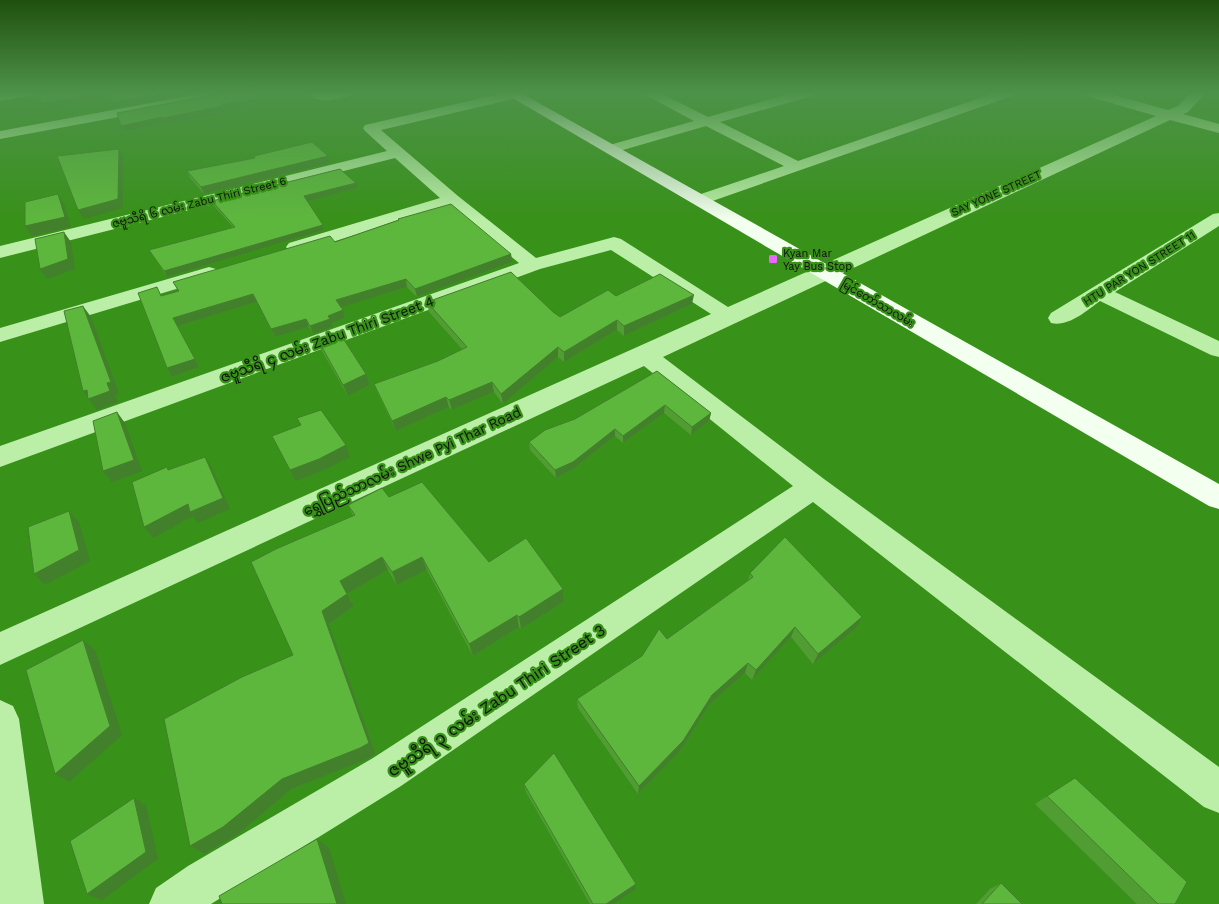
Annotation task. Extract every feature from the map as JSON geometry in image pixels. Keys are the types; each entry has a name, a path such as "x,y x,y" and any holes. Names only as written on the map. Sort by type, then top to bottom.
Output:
{"main road":[{"name":"မြင်တော်သာလမ်း","path":"586,135 823,272 1217,493"}],"street":[{"path":"378,135 452,200 533,265"},
{"path":"611,149 660,135"},
{"path":"734,135 797,166"},
{"path":"701,200 886,135"},
{"name":"SAY YONE STREET","path":"823,272 1125,135"},
{"name":"ဇဗူသီရိ ၆ လမ်း Zabu Thiri Street 6","path":"0,252 398,153"},
{"path":"273,254 452,200"},
{"name":"HTU PAR YON STREET 11","path":"1059,318 1219,218"},
{"name":"ဇဗူသီရိ ၄ လမ်း Zabu Thiri Street 4","path":"0,457 533,265 614,243 728,316"},
{"path":"0,335 226,268"},
{"name":"ရွှေပြည်သာလမ်း Shwe Pyi Thar Road","path":"0,649 823,272"},
{"path":"1100,293 1219,350"},
{"path":"644,354 814,487 1219,792"},
{"name":"ဇဗူသီရိ ၃ လမ်း Zabu Thiri Street 3","path":"172,904 204,882 388,772 814,487"},
{"path":"0,719 21,904"}],"building":[{"path":"312,142 328,156 201,187 187,171 255,158 254,156"},
{"path":"119,149 118,199 78,210 57,156"},
{"path":"340,169 356,183 304,196 323,225 164,271 149,250 235,227 212,201"},
{"path":"58,194 65,217 25,226 25,202"},
{"path":"451,204 511,254 415,289 406,279 336,300 343,310 328,316 330,319 310,326 306,319 271,329 253,294 173,318 195,359 167,368 138,293 157,287 161,296 179,291 173,282 330,236 335,242 398,219"},
{"path":"64,232 68,259 40,269 35,239"},
{"path":"511,272 560,317 608,290 616,296 660,274 694,295 624,326 617,320 564,352 558,347 501,394 492,382 449,400 446,397 392,421 374,384 438,361 467,347 427,302"},
{"path":"83,306 111,382 107,383 110,391 88,399 87,390 83,391 64,311"},
{"path":"339,332 366,374 343,385 318,340"},
{"path":"657,371 711,413 692,427 665,405 623,436 615,429 573,462 555,470 529,442 545,430 575,419"},
{"path":"321,410 346,445 319,459 290,470 272,436 301,425 297,418"},
{"path":"117,412 134,460 103,471 93,421"},
{"path":"205,457 223,498 190,512 188,504 144,527 132,482 167,467 168,470"},
{"path":"422,482 489,562 526,538 563,589 519,617 517,615 469,644 422,557 392,572 382,557 340,581 347,594 322,611 369,743 282,779 223,827 190,846 164,719 242,677 293,655 251,562 276,549 355,515 348,505 382,488 389,497"},
{"path":"69,511 79,550 34,574 28,527"},
{"path":"785,537 862,617 818,654 795,627 756,670 748,663 712,695 683,741 639,786 577,699 642,656 659,629 667,639 753,577 750,573"},
{"path":"83,640 110,726 55,774 26,670"},
{"path":"554,753 636,884 606,904 593,904 524,784"},
{"path":"1075,778 1187,882 1175,904 1158,904 1047,796"},
{"path":"134,798 146,852 87,894 70,841"},
{"path":"317,839 337,904 222,904 219,896"},
{"path":"1001,883 1022,904 982,904"}],"place":[{"name":"Kyan Mar Yay Bus Stop","path":"773,259"}]}
